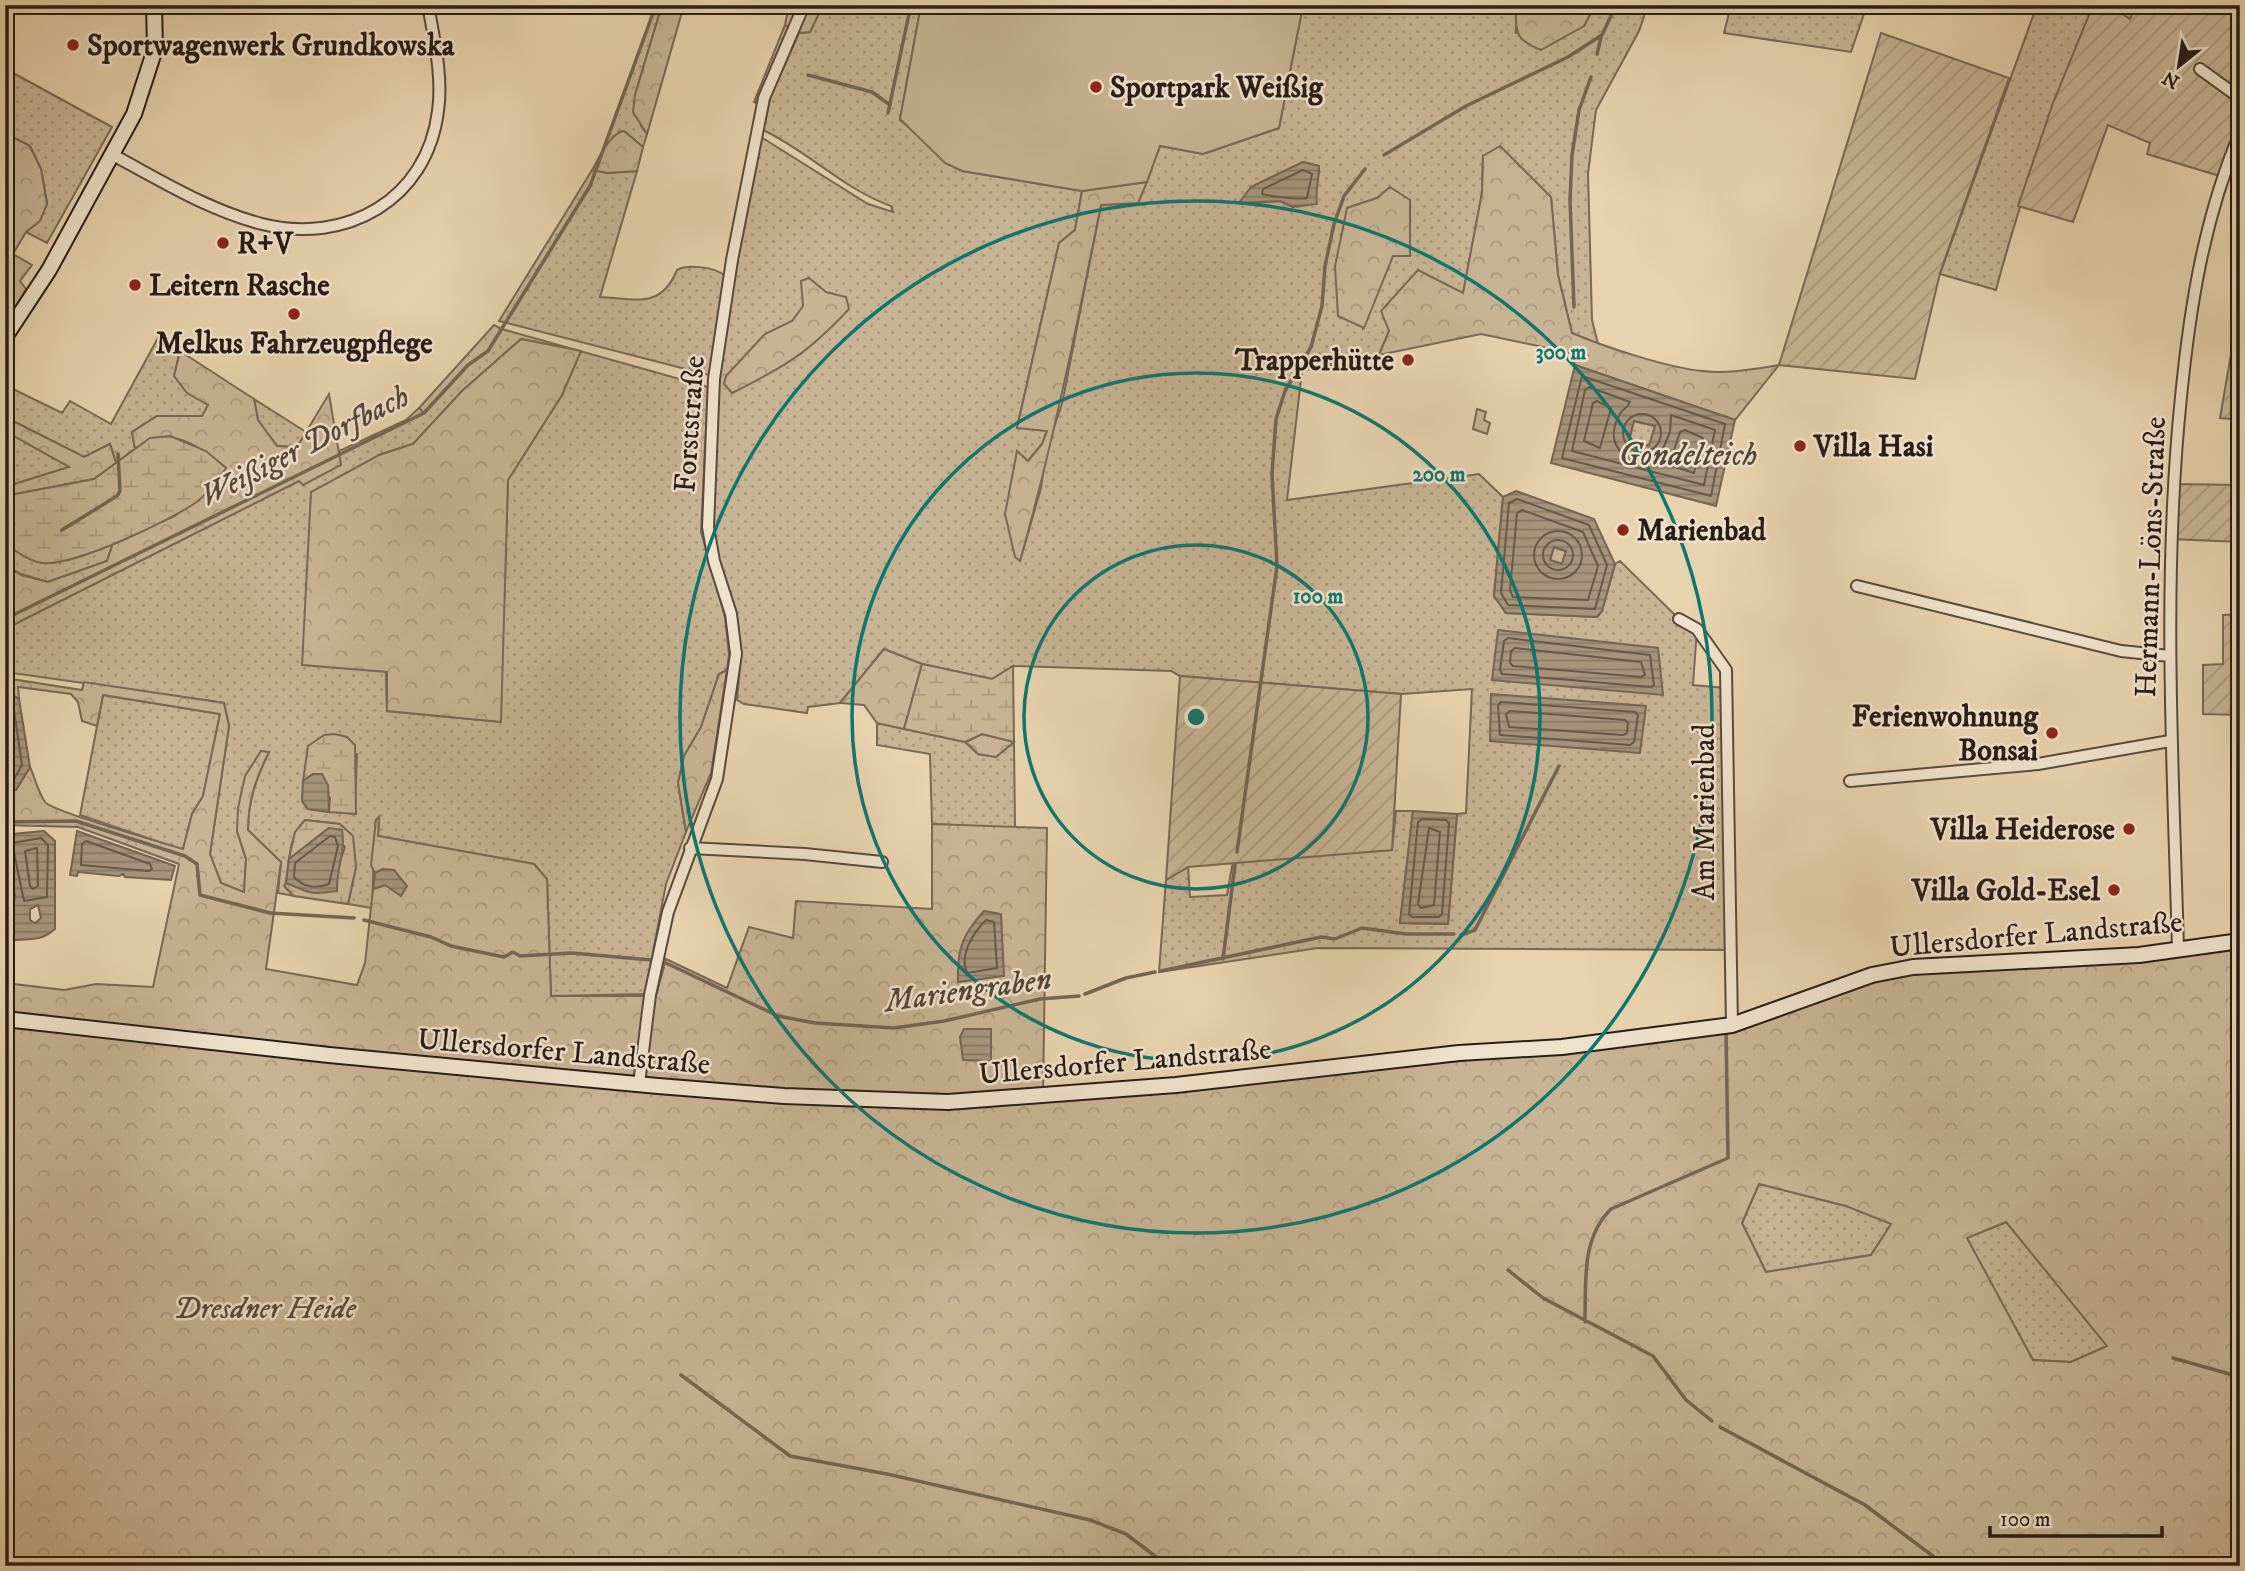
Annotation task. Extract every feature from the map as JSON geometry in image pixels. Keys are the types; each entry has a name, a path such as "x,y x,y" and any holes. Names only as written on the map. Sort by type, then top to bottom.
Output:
{"main road":[{"path":"5,337 49,270 113,155 138,102 155,49 154,5"},
{"name":"Ullersdorfer Landstraße","path":"5,1019 315,1054 639,1084 784,1096 962,1102 1177,1085 1459,1053 1562,1047 1732,1025 1872,975 1913,967 2139,955 2240,941"}],"street":[{"path":"113,155 178,192 263,224 306,231 352,222 382,207 403,188 422,163 435,127 439,88 428,5"},
{"name":"Forststraße","path":"639,1084 650,995 672,897 717,779 736,654 731,614 714,561 708,527 714,379 732,260 761,109 804,5"},
{"path":"2200,69 2240,98"},
{"name":"Hermann-Löns-Straße","path":"2178,949 2170,741 2171,484 2189,320 2207,228 2240,133"},
{"path":"1857,586 2121,652 2171,656"},
{"name":"Am Marienbad","path":"1679,618 1697,629 1726,670 1732,1025"},
{"path":"1850,781 2038,764 2170,741"},
{"path":"691,848 805,854 882,862"}],"green space":[{"path":"656,5 662,5 635,95 641,126 647,134 643,147 624,131 619,132 604,149"},
{"path":"662,5 684,5 647,134 633,112 635,95"},
{"path":"789,5 823,5 810,32 799,33 785,25"},
{"path":"823,5 921,5 900,120 962,171 1082,191 1075,230 1059,243 1017,427 1047,430 1042,444 1028,461 1018,452 1020,561 1041,488 1046,451 1062,404 1101,205 1138,203 1160,146 1203,154 1279,128 1303,5 1516,5 1516,33 1584,26 1595,5 1648,5 1639,31 1596,110 1588,174 1592,320 1598,344 1572,333 1558,275 1551,197 1483,156 1482,193 1463,294 1389,331 1379,355 1302,371 1287,500 1479,474 1503,497 1494,596 1506,613 1597,617 1602,611 1615,564 1620,561 1679,619 1697,629 1693,685 1726,688 1726,950 1318,948 1159,972 1166,880 1188,867 1190,897 1227,895 1233,861 1392,850 1396,811 1413,811 1400,923 1448,924 1457,814 1466,813 1472,689 1401,694 1180,676 1171,671 1013,666 992,679 922,664 884,649 840,703 808,707 807,713 744,704 737,700 741,655 735,614 718,559 713,526 719,379 734,279 761,137 868,204 893,212 891,206 857,190 763,130 771,95 799,33 810,32","holes":["1303,162 1319,166 1318,180 1304,198 1293,207 1280,201 1253,203 1251,187","1377,198 1410,255 1393,255 1363,328 1347,208"]},
{"name":"Sportpark Weißig","path":"921,5 1303,5 1279,128 1203,154 1160,146 1147,182 1082,191 962,171 945,163 900,119"},
{"path":"1516,5 1595,5 1584,26 1541,50 1518,34"},
{"path":"1731,5 1867,5 1851,52 1724,33"},
{"path":"2037,5 2093,5 2040,146 1996,290 1940,274"},
{"path":"2093,5 2108,5 2130,19 2137,5 2189,5 2201,10 2204,5 2240,5 2240,135 2223,177 2147,154 2150,143 2108,125 2073,222 2018,206 2053,103"},
{"path":"2108,5 2137,5 2130,19"},
{"path":"785,25 790,28 756,103 754,102"},
{"path":"1881,33 2009,78 1940,273 1915,379 1779,365"},
{"path":"15,74 112,127 47,243 26,232 40,221 47,203 41,169 30,146 5,133 5,91"},
{"path":"624,131 643,147 637,171 608,173 592,170 614,136"},
{"path":"5,133 30,146 41,169 47,204 40,221 26,232 13,254 32,265 20,281 26,289 12,314 5,314"},
{"path":"1500,146 1551,197 1558,275 1572,333 1637,356 1689,369 1712,372 1779,365 1735,420 1575,365 1571,353 1481,334 1379,355 1389,331 1381,311 1418,270 1463,293 1482,193 1483,156"},
{"path":"592,170 608,173 637,171 600,297 636,300 655,296 663,291 677,270 682,268 709,269 725,276 709,375 499,321"},
{"path":"1147,182 1138,203 1101,205 1054,429 1020,561 1015,557 1005,514 1017,451 1028,461 1042,444 1047,431 1017,428 1059,243 1075,230 1082,191"},
{"path":"1390,187 1410,200 1410,256 1393,256 1364,328 1338,316 1335,266 1347,208 1377,198"},
{"path":"809,278 826,292 846,297 849,309 821,337 795,357 732,393 724,384 726,376 765,334 792,321 803,306 801,281"},
{"path":"2240,302 2240,420 2220,418"},
{"path":"494,325 502,329 488,351 468,365 424,413 419,408"},
{"path":"502,329 578,350 521,339 462,391 413,444 379,455 387,711 500,722 508,480 562,395 581,351 708,387 701,532 725,617 729,654 727,670 719,674 701,727 684,756 678,783 686,832 666,884 645,994 551,996 547,880 534,864 378,836 379,818 376,820 375,831 372,908 348,904 356,867 340,824 305,820 292,843 285,887 294,896 278,893 281,862 248,830 249,809 254,790 269,752 261,751 237,831 246,859 244,893 221,883 210,854 229,726 224,703 5,672 5,629 299,481 341,465 337,452 406,420 419,408 425,412 468,365 488,351","holes":["308,746 357,754 355,814 308,809 302,801"]},
{"path":"159,336 180,351 174,376 208,405 203,416 157,416 132,432 135,449 116,463 110,444 84,457 5,417 5,385 62,413 70,401 111,424"},
{"path":"521,339 581,351 562,395 508,480 501,722 387,711 387,672 302,665 311,492 379,455 413,444 462,391"},
{"path":"180,351 254,399 258,420 277,446 297,447 329,394 341,465 303,485 299,481 5,629 5,607 14,603 5,584 5,565 21,575 48,582 107,561 113,543 175,516 226,468 204,451 182,440 159,438 135,449 132,432 157,416 202,416 208,405 187,393 174,376"},
{"path":"254,399 306,432 297,448 277,446 258,420"},
{"path":"1477,409 1486,412 1484,420 1490,423 1487,434 1473,429"},
{"path":"5,417 84,457 110,444 116,463 94,479 5,496 5,487 69,467 5,431"},
{"path":"1634,421 1655,426 1649,446 1629,440"},
{"path":"5,431 69,467 5,487"},
{"path":"170,436 206,451 226,468 214,486 198,501 123,540 58,562 33,561 5,543 5,496 94,479 150,438"},
{"path":"2171,484 2240,485 2240,542 2170,539"},
{"path":"5,543 33,558 58,561 71,559 113,543 107,561 48,582 21,574 5,565"},
{"path":"1554,547 1566,551 1562,564 1550,560"},
{"path":"2240,614 2240,715 2203,714 2203,665 2223,664 2223,615"},
{"path":"884,649 922,664 904,729 877,723 864,705 840,703"},
{"path":"922,664 992,679 1013,666 1014,742 982,734 965,742 904,729"},
{"path":"727,670 711,773 686,832 678,783 684,756 701,727 719,674"},
{"path":"1180,676 1401,694 1392,850 1188,867 1166,880"},
{"name":"Dresdner Heide","path":"5,678 82,690 84,682 224,703 229,726 210,854 221,883 244,892 246,859 237,831 238,808 245,776 261,751 269,752 254,790 249,809 248,830 281,862 266,969 357,985 365,963 373,889 385,885 383,869 375,873 371,865 376,820 379,817 378,836 534,864 547,879 551,996 656,996 666,959 727,988 749,927 793,938 796,901 932,909 932,824 1047,828 1043,1096 1731,1032 1913,967 2240,941 2240,1566 5,1566 5,983 64,990 96,984 153,987 179,864 78,827 5,825 5,789 8,792 16,790 30,767 45,802 52,806 183,849 192,814 203,796 220,714 103,695 97,726 82,721 78,702 71,694 18,687 19,699 5,691","holes":["1759,1184 1846,1206 1891,1224 1871,1255 1766,1272 1742,1223","2006,1222 2107,1346 2071,1362 2033,1360 1967,1238"]},
{"path":"103,695 220,714 203,796 192,814 183,850 80,815"},
{"path":"877,723 965,742 978,754 996,757 1014,742 1015,828 932,824 930,754 877,745"},
{"path":"982,734 1014,742 996,757 978,754 966,742"},
{"path":"324,735 347,737 355,745 356,814 329,812 330,798 313,774 303,781 308,746"},
{"path":"305,820 340,824 353,836 356,867 348,904 294,896 285,887 286,883 337,891 336,873 345,847 329,828 289,859 295,832"},
{"path":"1759,1184 1846,1206 1892,1223 1871,1255 1766,1272 1742,1223"},
{"path":"2007,1222 2108,1346 2071,1362 2033,1360 1966,1238"}],"water":[{"path":"1303,162 1319,166 1317,204 1293,207 1280,201 1239,203 1251,187"},
{"name":"Gondelteich","path":"1575,365 1735,420 1716,506 1551,463","holes":["1634,421 1655,426 1649,446 1629,440"]},
{"path":"1516,491 1594,519 1615,564 1602,611 1597,617 1506,613 1494,596 1503,497","holes":["1554,547 1566,551 1562,564 1550,560"]},
{"path":"1498,630 1658,648 1663,695 1492,680"},
{"path":"5,691 19,699 30,767 16,790 8,792 5,789"},
{"path":"1491,694 1646,706 1640,753 1490,741"},
{"path":"313,774 322,774 328,785 329,812 308,809 302,801 303,781"},
{"path":"1413,811 1457,814 1448,924 1400,923"},
{"path":"329,828 342,830 343,846 337,891 310,892 286,883 289,859"},
{"path":"44,831 55,841 55,929 37,939 5,942 5,936 11,932 15,895 6,841 12,834","holes":["38,905 41,918 35,923 30,920 30,909"]},
{"path":"77,831 175,866 171,880 125,877 123,874 119,876 78,872 77,876 70,875"},
{"path":"383,869 394,870 407,886 401,896 385,885 373,889 375,873"},
{"path":"984,911 1001,914 1004,976 958,982 962,943"},
{"path":"964,1029 991,1029 991,1061 963,1060 960,1037"}],"waterway":[{"name":"Weißiger Dorfbach","path":"5,619 424,413 468,365 488,351 590,186 656,5"},
{"path":"888,5 909,14 888,113"},
{"path":"1384,155 1466,106 1568,57 1602,35 1616,5"},
{"path":"1597,54 1601,37"},
{"path":"808,75 872,92 890,105"},
{"path":"1574,307 1570,200 1572,155 1579,110 1591,77"},
{"path":"1237,852 1277,566 1272,474 1276,419 1285,391 1311,347 1322,306 1325,266 1334,224 1344,196 1365,169"},
{"path":"1299,369 1379,356"},
{"path":"62,530 117,496 120,491 118,454"},
{"name":"Mariengraben","path":"1461,935 1475,930 1559,766"},
{"name":"Mariengraben","path":"5,822 76,821 185,856 197,864 200,895 270,913 354,918"},
{"path":"1223,959 1235,865"},
{"name":"Mariengraben","path":"364,920 431,937 451,946 504,957 513,952 520,956 572,953 651,960"},
{"name":"Mariengraben","path":"1161,971 1321,937 1335,939 1362,928 1406,934 1454,934"},
{"name":"Mariengraben","path":"666,963 778,1016 815,1023 894,1028 944,1021 1040,999 1079,996"},
{"path":"1085,994 1126,978 1155,972"},
{"path":"1585,1322 1590,1247 1594,1233 1611,1209 1728,1158 1726,1030"},
{"path":"1508,1270 1543,1298 1653,1356 1686,1400 1712,1421"},
{"path":"2173,1358 2240,1377"},
{"path":"681,1375 790,1456 887,1474 1090,1520 1126,1534 1168,1566"},
{"path":"1720,1427 1865,1505 1946,1566"}],"place":[{"name":"Sportwagenwerk Grundkowska","path":"73,45"},
{"name":"Sportpark Weißig","path":"1096,87"},
{"name":"R+V","path":"223,243"},
{"name":"Leitern Rasche","path":"135,285"},
{"name":"Melkus Fahrzeugpflege","path":"294,314"},
{"name":"Trapperhütte","path":"1408,360"},
{"name":"Villa Hasi","path":"1800,446"},
{"name":"Marienbad","path":"1623,530"},
{"name":"Ferienwohnung Bonsai","path":"2052,733"},
{"name":"Villa Heiderose","path":"2129,829"},
{"name":"Villa Gold-Esel","path":"2114,890"}]}
